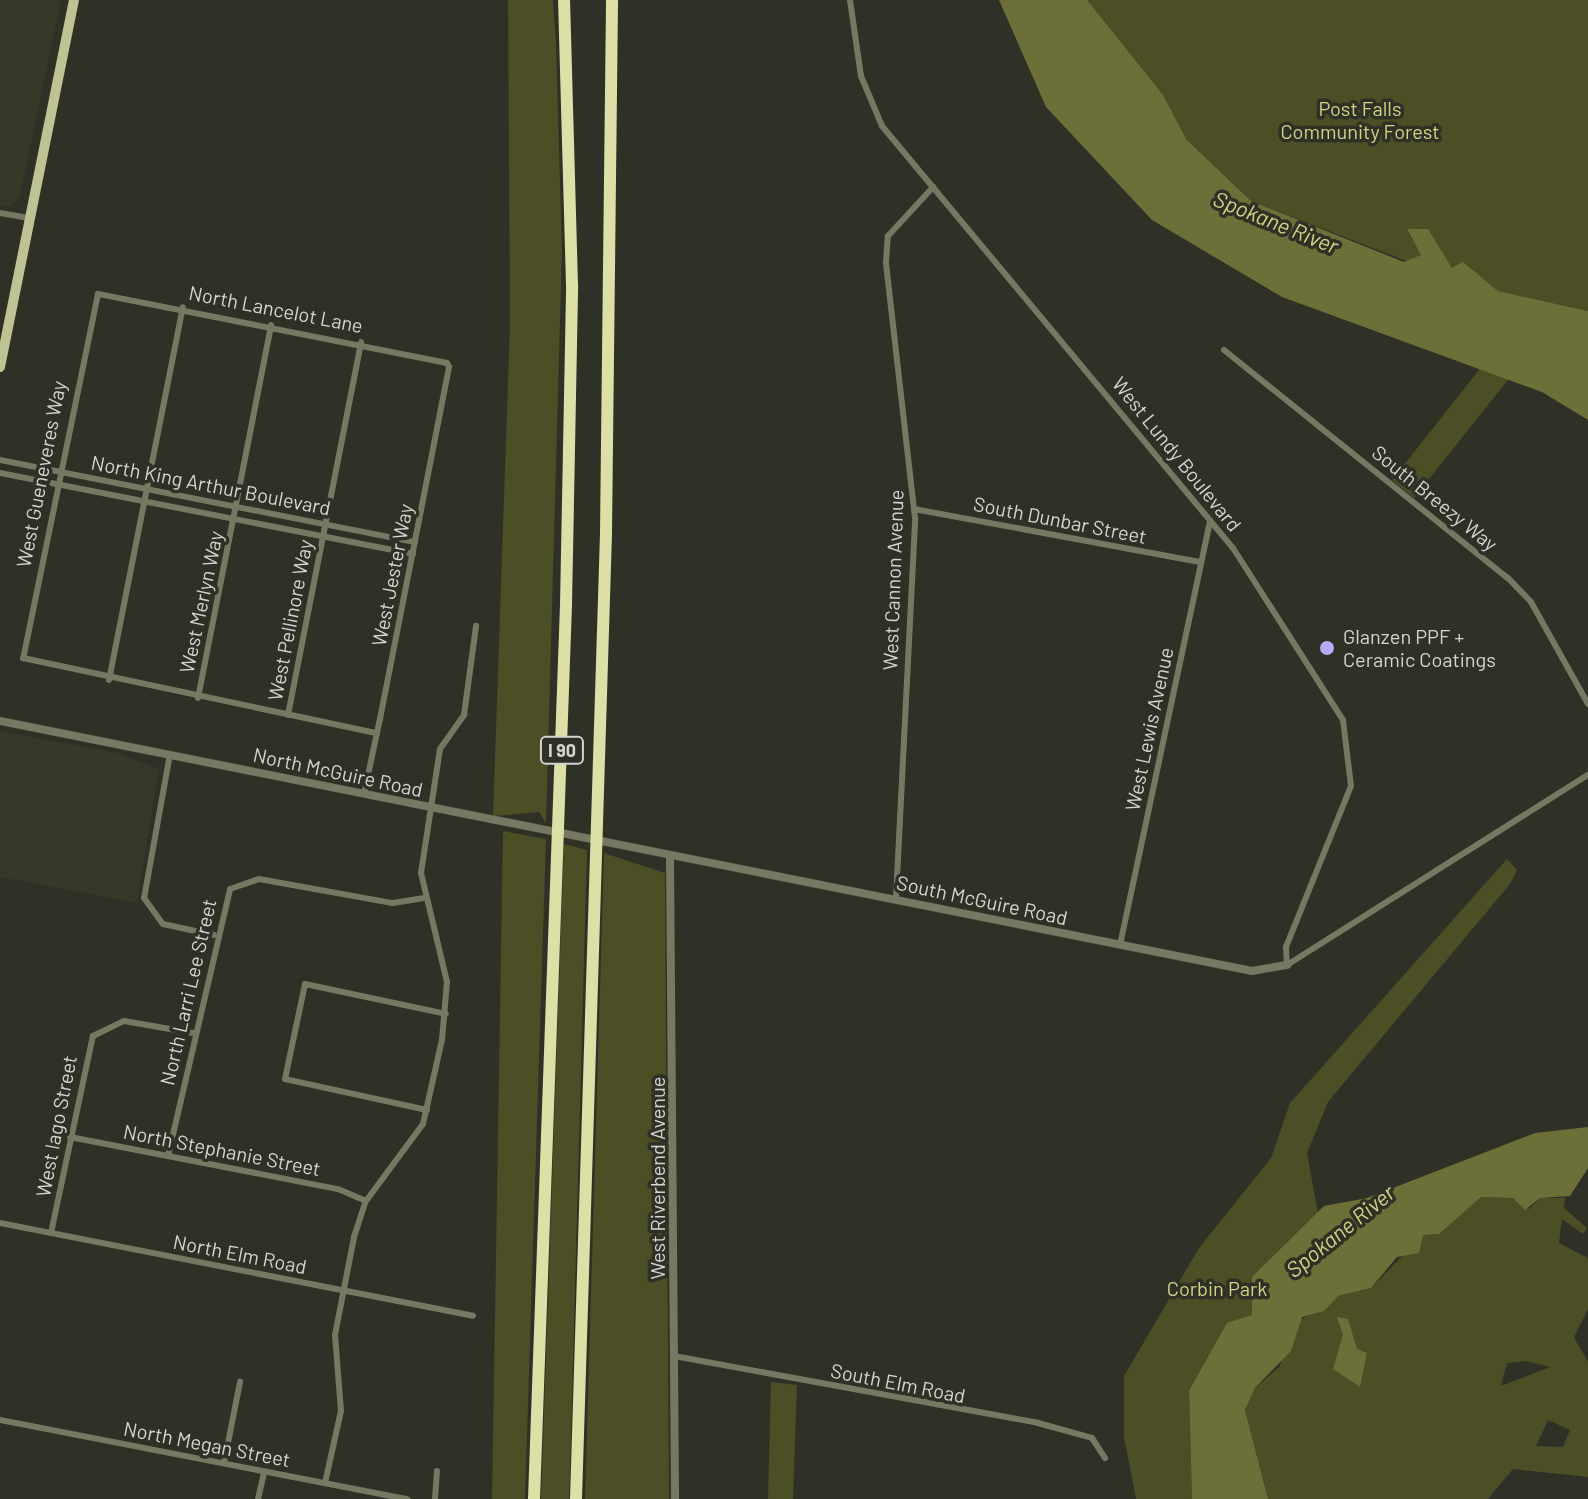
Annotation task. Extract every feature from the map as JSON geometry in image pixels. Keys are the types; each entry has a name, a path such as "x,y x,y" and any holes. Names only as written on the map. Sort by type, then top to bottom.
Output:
{"highway":[{"name":"I 90","path":"534,1499 567,589 572,285 564,0"},
{"name":"I 90","path":"576,1499 606,532 612,0"}],"main road":[{"path":"0,367 74,0"}],"street":[{"name":"West Lundy Boulevard","path":"850,0 869,104 933,187 1210,520 1340,714 1350,747 1348,795 1287,944 1287,965"},
{"name":"West Cannon Avenue","path":"896,898 914,509 886,262 888,236 933,187"},
{"path":"0,213 29,218"},
{"name":"North Lancelot Lane","path":"98,294 183,307 361,342 447,363"},
{"name":"West Gueneveres Way","path":"98,294 55,484 25,661 109,680"},
{"path":"183,307 109,680 377,733"},
{"name":"West Merlyn Way","path":"198,698 271,325"},
{"name":"West Pellinore Way","path":"288,715 361,342"},
{"name":"South Breezy Way","path":"1224,350 1508,578 1531,602 1588,704"},
{"name":"West Jester Way","path":"364,794 413,554 447,363"},
{"name":"North King Arthur Boulevard","path":"0,460 415,542"},
{"name":"North King Arthur Boulevard","path":"0,473 413,554"},
{"name":"South Dunbar Street","path":"914,509 1201,562"},
{"name":"West Lewis Avenue","path":"1120,945 1210,520"},
{"path":"325,1483 342,1400 335,1335 366,1201 412,1145 427,1110 446,1014 443,960 423,898 442,742 466,706 476,626"},
{"name":"North McGuire Road","path":"0,721 171,753 670,857"},
{"path":"171,753 144,898 163,924 214,935"},
{"path":"1287,965 1588,775"},
{"name":"South McGuire Road","path":"670,857 896,898 1258,972 1287,965"},
{"name":"West Riverbend Avenue","path":"670,857 675,1499"},
{"name":"North Larri Lee Street","path":"168,1156 224,896 251,879 393,903 423,898"},
{"path":"427,1110 285,1079 305,984 446,1014"},
{"name":"West Iago Street","path":"51,1233 89,1044 99,1029 124,1021 193,1033"},
{"name":"North Stephanie Street","path":"70,1137 338,1189 366,1201"},
{"name":"North Elm Road","path":"0,1223 473,1316"},
{"name":"South Elm Road","path":"674,1356 1038,1423 1092,1438 1105,1458"},
{"path":"224,1463 240,1382"},
{"name":"North Megan Street","path":"0,1420 407,1499"},
{"path":"435,1499 437,1471"},
{"path":"258,1499 264,1472"}],"shaded area":[{"path":"0,0 61,0 20,196 10,207 0,205"},
{"path":"0,731 118,753 159,769 137,903 0,877"}],"green space":[{"path":"508,0 553,0 556,44 562,250 546,823 539,812 493,816 510,323"},
{"name":"Post Falls Community Forest","path":"1087,0 1588,0 1588,311 1498,291 1463,263 1452,268 1439,249 1407,230 1421,254 1414,264 1251,201 1186,139"},
{"path":"1486,361 1515,371 1414,498 1392,480"},
{"path":"503,831 546,839 525,1499 492,1499"},
{"path":"564,844 587,850 570,1471 569,1499 541,1499"},
{"path":"604,853 665,873 669,1499 585,1499"},
{"name":"Corbin Park","path":"1507,859 1517,870 1510,884 1328,1102 1307,1153 1318,1213 1252,1315 1189,1391 1192,1499 1136,1499 1124,1437 1124,1376 1199,1248 1271,1158 1290,1103"},
{"path":"1481,1197 1513,1198 1529,1209 1540,1198 1565,1198 1564,1208 1587,1228 1583,1234 1562,1219 1559,1243 1588,1258 1588,1309 1574,1337 1588,1362 1588,1477 1513,1469 1488,1499 1268,1499 1245,1410 1255,1388 1279,1367 1297,1322 1338,1296 1371,1288 1423,1235 1439,1234","holes":["1526,1361 1550,1367 1501,1386 1507,1363","1548,1420 1570,1430 1563,1447 1536,1446"]},
{"path":"771,1382 797,1385 793,1499 768,1499"}],"water":[{"name":"Spokane River","path":"999,0 1087,0 1163,95 1186,139 1251,201 1404,262 1421,255 1407,229 1428,229 1452,268 1463,262 1498,291 1588,311 1588,420 1542,392 1282,297 1152,220 1046,107"},
{"name":"Spokane River","path":"1588,1127 1588,1168 1570,1196 1540,1198 1525,1210 1513,1198 1481,1197 1439,1234 1423,1235 1419,1253 1397,1257 1371,1288 1338,1296 1324,1311 1302,1317 1291,1351 1255,1388 1245,1410 1268,1499 1192,1499 1189,1391 1227,1323 1252,1315 1252,1277 1324,1206 1367,1198 1535,1133"},
{"path":"1337,1317 1348,1319 1357,1349 1367,1353 1360,1387 1333,1369 1343,1335"}],"place":[{"name":"Glanzen PPF + Ceramic Coatings","path":"1327,648"}]}
